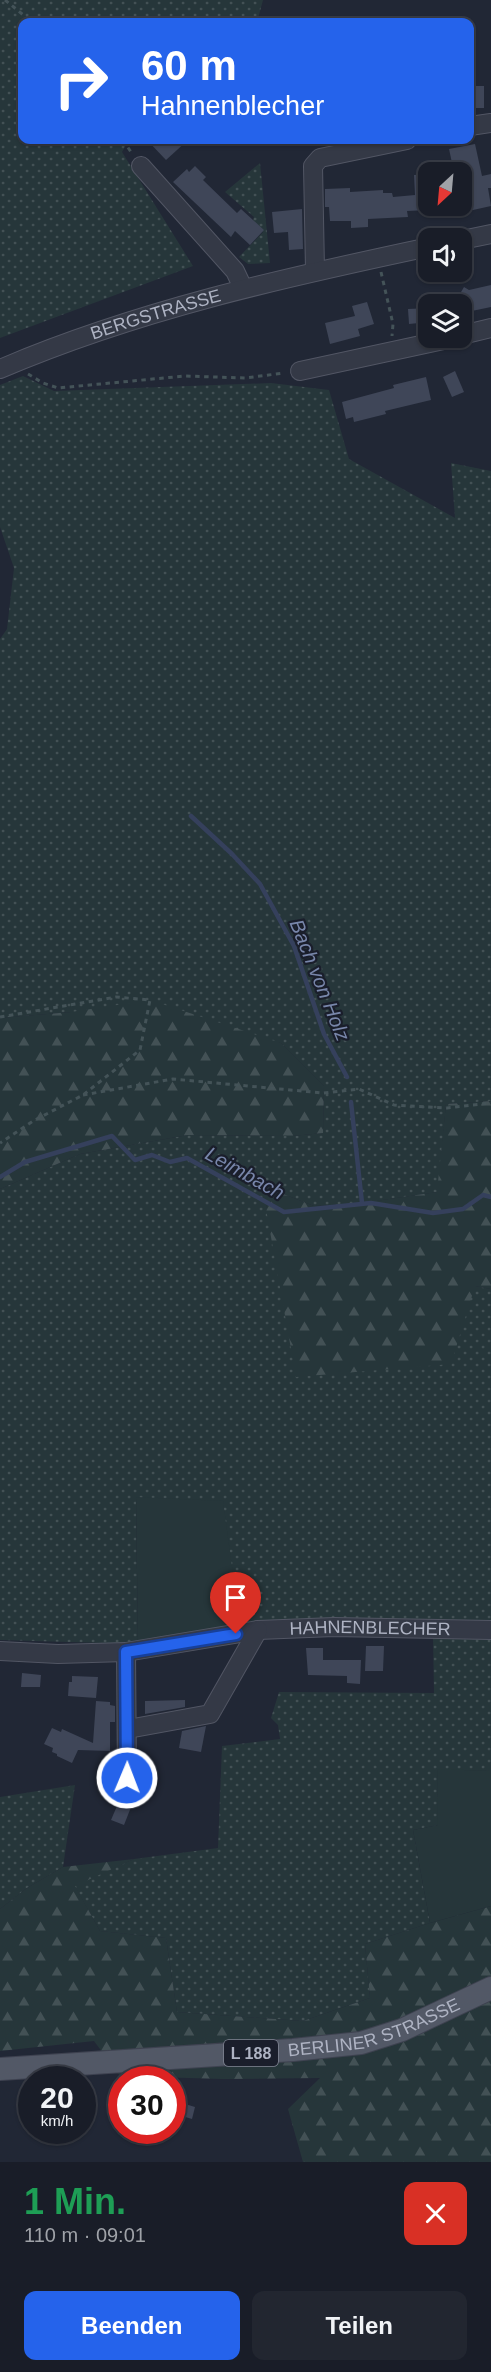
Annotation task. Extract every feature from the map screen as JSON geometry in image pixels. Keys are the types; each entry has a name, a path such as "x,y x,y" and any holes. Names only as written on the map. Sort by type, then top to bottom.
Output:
{"main road":[{"name":"BERLINER STRASSE","path":"0,2069 293,2050 361,2043 412,2026 491,1988"}],"street":[{"path":"474,125 491,123"},
{"path":"315,270 313,166 320,158 388,144"},
{"path":"141,166 235,271 243,288"},
{"path":"472,238 491,234"},
{"name":"BERGSTRASSE","path":"5,367 162,311 315,270 418,249"},
{"path":"472,333 491,328"},
{"path":"300,371 418,346"},
{"name":"HAHNENBLECHER","path":"0,1651 58,1654 126,1652 258,1630 334,1627 491,1630"},
{"path":"128,1730 210,1714 258,1630"},
{"path":"126,1652 127,1778"}],"path":[{"path":"5,0 27,18"},
{"path":"382,278 393,324 391,353"},
{"path":"5,367 58,388 185,376 245,378 300,371"},
{"path":"0,1017 116,997 150,1000 140,1050 83,1095 33,1120 0,1143"},
{"path":"83,1095 173,1079 322,1093 359,1089 394,1105 447,1108 491,1103"}],"green space":[{"path":"0,0 263,0 258,18 18,18 18,144 127,144 122,152 193,266 0,338"},
{"path":"260,163 270,263 248,264 239,257 263,232 252,222 254,217 225,192"},
{"path":"23,376 54,391 271,383 329,390 349,459 455,518 451,463 491,471 491,1101 446,1104 438,1192 362,1203 314,1206 268,1188 266,1209 475,1286 491,1289 491,1623 324,1618 240,1626 166,1499 136,1498 138,1644 0,1640 0,1189 80,1154 188,1135 292,1136 323,1133 324,1086 281,1043 71,1012 0,1018 0,639 7,629 14,568 0,527 0,385"},
{"path":"150,1000 281,1043 324,1086 323,1133 292,1136 188,1135 80,1154 0,1189 0,1018 71,1012"},
{"path":"491,1101 491,1289 475,1286 451,1364 296,1377 266,1209 268,1188 314,1206 362,1203 437,1192 446,1104"},
{"path":"136,1497 223,1501 240,1626 138,1644"},
{"path":"433,1636 491,1638 491,1771 437,1770 439,1825 413,1830 430,1923 365,1944 370,1998 303,2021 177,2012 166,1938 100,1931 74,1885 134,1859 218,1848 222,1746 280,1739 278,1725 271,1718 279,1692 434,1693"},
{"path":"437,1769 491,1771 491,1906 430,1923 413,1830 438,1825"},
{"path":"75,1785 63,1867 27,1888 0,1909 0,1797"},
{"path":"134,1859 75,1886 100,1931 166,1938 177,2012 303,2021 370,1998 365,1944 491,1906 491,2162 303,2162 288,2109 320,2078 186,2078 186,2066 113,2066 94,2041 0,2051 0,1909 27,1888 63,1867"}],"building":[{"path":"474,86 484,86 484,108 474,108"},
{"path":"151,144 184,144 166,160"},
{"path":"475,144 482,176 491,174 491,188 488,188 491,206 472,210 472,162 452,162 449,149"},
{"path":"195,166 206,177 203,180 237,213 241,209 264,230 250,245 235,231 231,237 173,182 187,169 189,172"},
{"path":"414,175 418,175 418,210 407,211 408,217 368,219 368,227 351,228 351,221 330,221 329,207 325,207 325,189 350,188 350,192 383,190 383,193 392,193 393,197 415,195"},
{"path":"302,209 303,249 289,250 288,232 274,233 272,212"},
{"path":"491,285 491,307 472,311 472,294 460,294 464,287 469,290"},
{"path":"367,302 374,324 358,329 360,336 330,344 325,323 355,316 352,306"},
{"path":"408,309 418,309 418,323 409,324"},
{"path":"455,371 464,392 452,397 443,377"},
{"path":"426,377 431,400 385,411 386,414 354,422 353,417 346,419 342,402"},
{"path":"366,1646 384,1646 383,1671 365,1671"},
{"path":"306,1648 323,1648 323,1660 361,1660 360,1684 347,1683 347,1676 308,1675"},
{"path":"22,1673 41,1675 40,1687 21,1687"},
{"path":"72,1676 98,1677 96,1698 68,1696"},
{"path":"185,1700 185,1707 145,1714 145,1701"},
{"path":"96,1701 110,1702 110,1705 115,1706 115,1722 110,1722 110,1751 78,1750 72,1763 57,1756 52,1752 53,1748 44,1744 52,1728 61,1732 62,1729 93,1743"},
{"path":"206,1726 201,1752 179,1748 182,1731"},
{"path":"123,1792 135,1797 124,1825 111,1820"},
{"path":"186,2104 195,2107 192,2119 186,2117"}],"waterway":[{"name":"Bach von Holz","path":"191,816 260,884 294,946 324,1034 347,1077"},
{"name":"Bach von Holz","path":"351,1102 362,1203"},
{"name":"Leimbach","path":"0,1177 25,1162 112,1136 135,1160 152,1155 170,1162 187,1158 284,1212 371,1203 433,1213 463,1209 483,1195 491,1197"}],"route":[{"path":"127,1778 126,1652 236,1634"}]}
